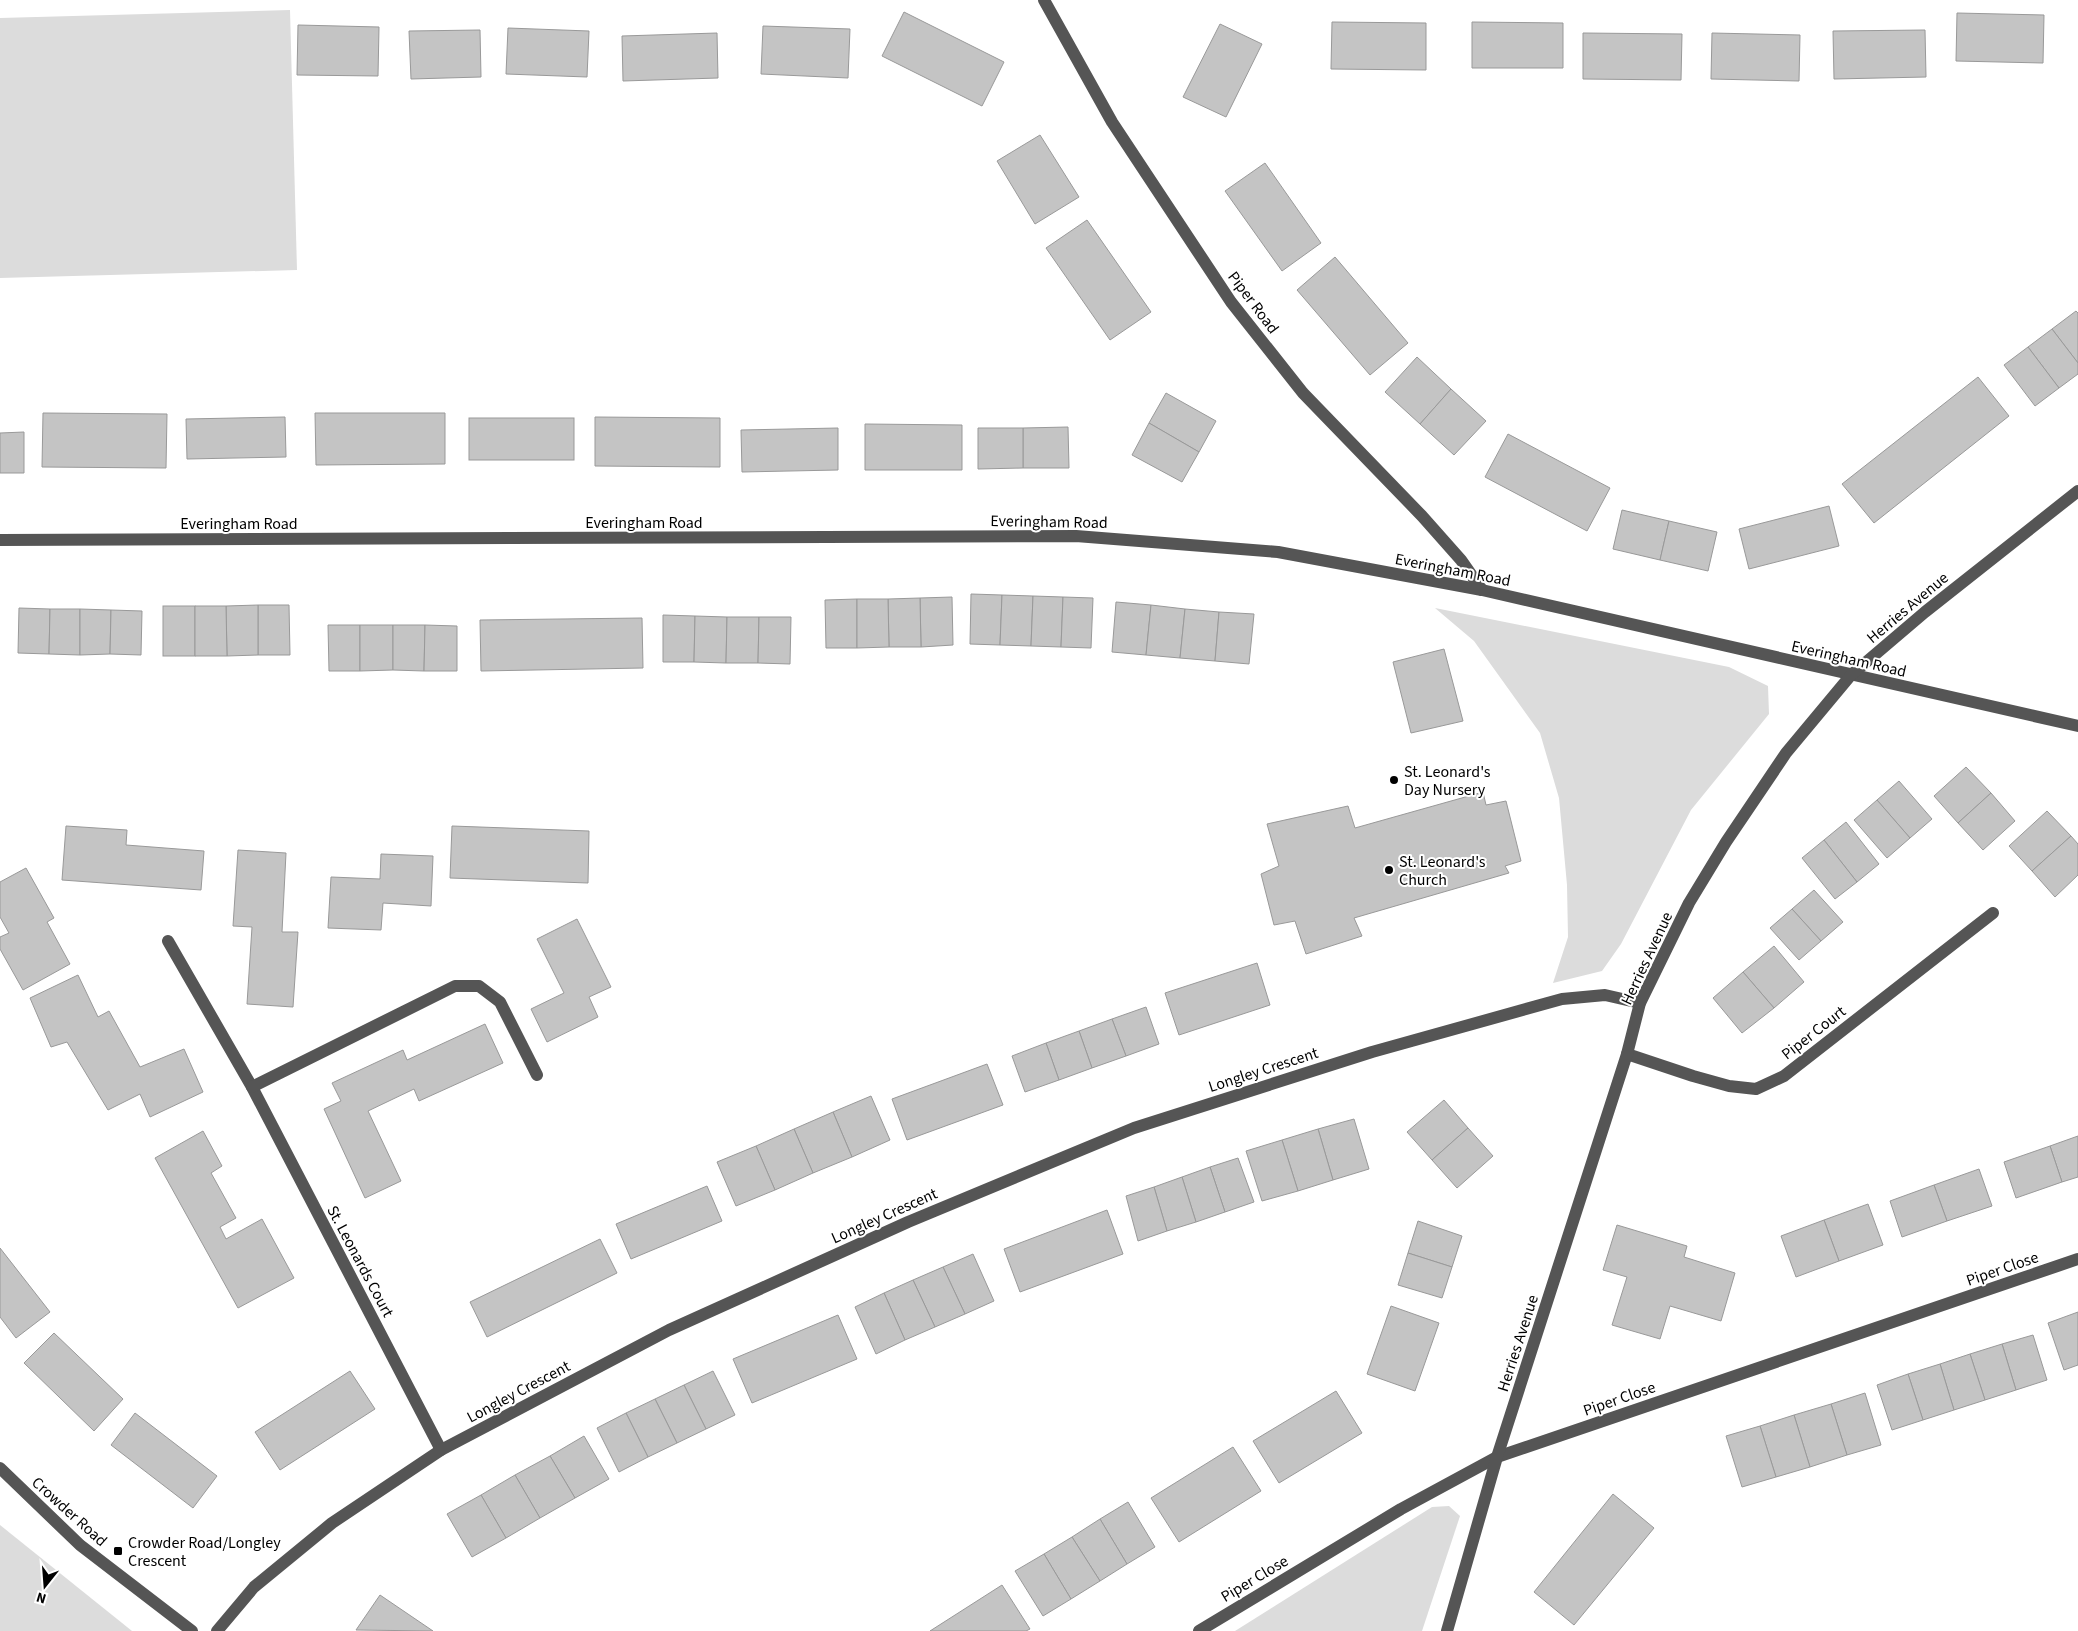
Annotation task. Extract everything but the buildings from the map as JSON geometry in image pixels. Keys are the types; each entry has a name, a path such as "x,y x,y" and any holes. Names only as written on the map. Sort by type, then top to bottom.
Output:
{"street":[{"name":"Piper Road","path":"1044,0 1112,122 1231,302 1303,393 1428,523 1461,560 1482,590"},
{"name":"Herries Avenue","path":"1447,1631 1497,1457 1627,1054 1640,1003 1689,903 1726,842 1786,753 1852,675 1925,612 2078,490"},
{"name":"Everingham Road","path":"0,540 1076,536 1278,552 1482,590 2078,726"},
{"name":"Piper Court","path":"1627,1054 1693,1076 1729,1086 1756,1090 1784,1076 1993,913"},
{"name":"St. Leonards Court","path":"168,941 252,1087 441,1450"},
{"path":"252,1087 455,986 479,986 500,1002 537,1075"},
{"name":"Longley Crescent","path":"217,1631 254,1588 332,1522 441,1450 669,1330 908,1222 1134,1128 1372,1052 1562,999 1604,995 1640,1003"},
{"name":"Piper Close","path":"1198,1631 1401,1509 1497,1457 2078,1259"},
{"name":"Crowder Road","path":"0,1468 80,1545 192,1631"}],"shaded area":[{"path":"290,10 297,270 0,278 0,18"},
{"path":"1435,608 1729,667 1768,686 1769,714 1691,810 1621,944 1602,971 1553,983 1568,937 1567,885 1559,798 1540,733 1474,641"},
{"path":"1449,1506 1460,1516 1422,1631 1235,1631 1432,1507"},
{"path":"0,1525 132,1631 0,1631"}],"place":[{"name":"St. Leonard's Day Nursery","path":"1394,780"},
{"name":"St. Leonard's Church","path":"1389,870"},
{"name":"Crowder Road/Longley Crescent","path":"118,1551"}]}
